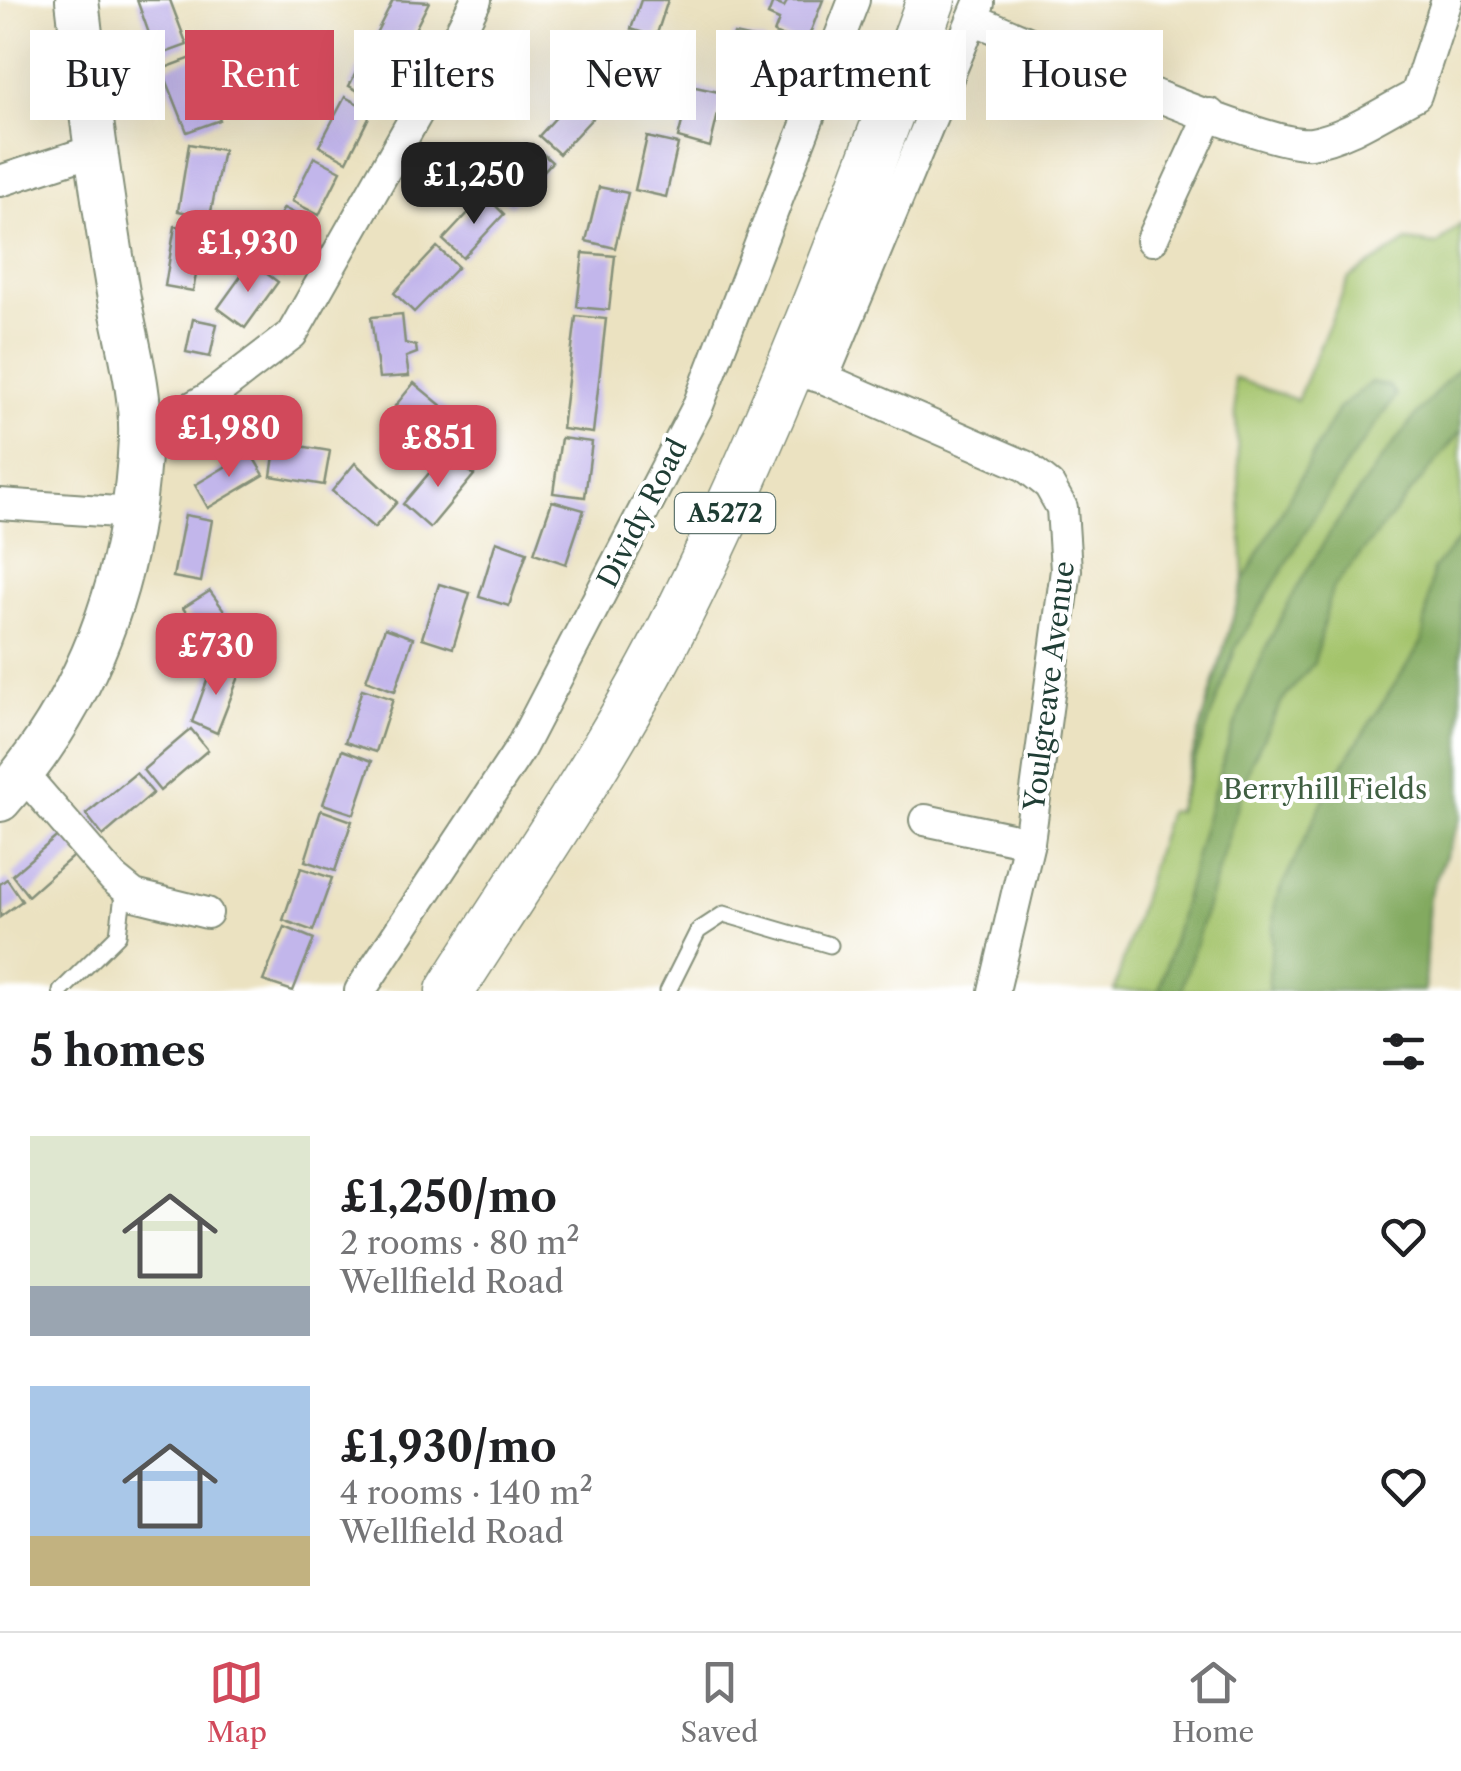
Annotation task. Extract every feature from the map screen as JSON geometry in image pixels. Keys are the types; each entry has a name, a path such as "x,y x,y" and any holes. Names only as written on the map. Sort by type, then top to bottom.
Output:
{"main road":[{"name":"A5272","path":"450,991 572,805 678,618 807,373 859,199 961,6"}],"street":[{"path":"77,0 94,150 140,436 132,513 112,609 60,726 12,787 134,895 207,913"},
{"path":"140,436 207,400 292,334 432,87 476,0"},
{"name":"Dividy Road","path":"360,991 520,749 697,408 854,0"},
{"path":"961,6 1210,114 1293,143 1313,143 1416,95 1447,0"},
{"path":"1152,240 1210,114"},
{"path":"0,181 94,150"},
{"name":"Youlgreave Avenue","path":"807,373 1025,466 1049,485 1062,508 1066,570 1028,842 994,991"},
{"path":"0,504 132,513"},
{"path":"925,820 1028,842"}],"lane":[{"path":"61,991 118,935 124,887"},
{"path":"668,991 698,931 724,914 830,945"}],"green space":[{"name":"Berryhill Fields","path":"1461,224 1461,816 1429,896 1424,991 1114,991 1168,811 1176,812 1244,580 1234,378 1297,400 1349,278 1407,241 1437,245"},
{"path":"1461,365 1461,431 1332,589 1314,663 1282,701 1251,763 1181,991 1159,991 1231,736 1281,617 1326,540 1377,465"},
{"path":"1371,382 1389,386 1396,396 1342,471 1236,647 1176,813 1244,580 1338,409"},
{"path":"1461,537 1461,816 1429,896 1424,991 1268,991 1275,901 1333,780 1422,642 1433,569"}],"building":[{"path":"137,0 170,0 185,46 165,53 165,30 148,30"},
{"path":"393,0 429,2 415,30 378,30"},
{"path":"641,0 668,0 658,30 631,29"},
{"path":"788,0 823,0 811,30 775,30 779,20 768,15 773,2 784,7"},
{"path":"185,60 185,120 220,120 187,132 165,68"},
{"path":"696,87 716,91 716,120 710,147 678,138 682,120 696,120"},
{"path":"345,97 354,102 354,120 368,120 347,161 319,146"},
{"path":"554,120 591,120 559,154 539,136"},
{"path":"647,137 678,144 666,197 635,190"},
{"path":"189,144 223,150 210,217 178,211"},
{"path":"532,144 552,162 511,206 491,188"},
{"path":"314,157 341,171 319,215 292,201"},
{"path":"599,187 628,193 615,248 586,241"},
{"path":"485,195 504,214 463,258 443,240"},
{"path":"284,208 313,223 283,274 256,257"},
{"path":"175,226 204,230 193,291 165,286"},
{"path":"437,247 458,267 414,312 394,293"},
{"path":"583,253 615,256 609,310 577,307"},
{"path":"251,262 278,282 245,328 218,308"},
{"path":"402,314 405,343 416,346 417,353 406,357 409,376 379,378 371,317"},
{"path":"576,316 606,319 593,433 562,429"},
{"path":"193,319 217,324 210,357 186,352"},
{"path":"414,383 460,421 441,444 395,406"},
{"path":"561,438 592,442 585,497 553,493"},
{"path":"276,442 330,451 324,485 271,476"},
{"path":"250,452 264,475 208,508 195,485"},
{"path":"446,453 474,475 430,528 403,504"},
{"path":"355,463 397,502 374,528 332,491"},
{"path":"552,501 584,510 566,564 534,553"},
{"path":"185,515 212,520 201,582 173,577"},
{"path":"496,541 527,552 509,606 479,597"},
{"path":"439,584 470,593 453,648 422,638"},
{"path":"210,591 245,639 218,659 183,608"},
{"path":"385,628 413,638 395,691 366,680"},
{"path":"213,664 240,674 217,733 192,722"},
{"path":"362,689 393,699 376,752 345,742"},
{"path":"191,729 208,750 160,791 143,770"},
{"path":"342,750 372,761 354,814 323,804"},
{"path":"136,773 153,793 103,836 86,814"},
{"path":"321,810 352,821 335,871 305,861"},
{"path":"61,833 79,851 28,896 12,875"},
{"path":"301,868 332,878 313,931 283,920"},
{"path":"7,879 22,901 0,917 0,884"},
{"path":"285,927 314,939 293,991 263,981"}]}
